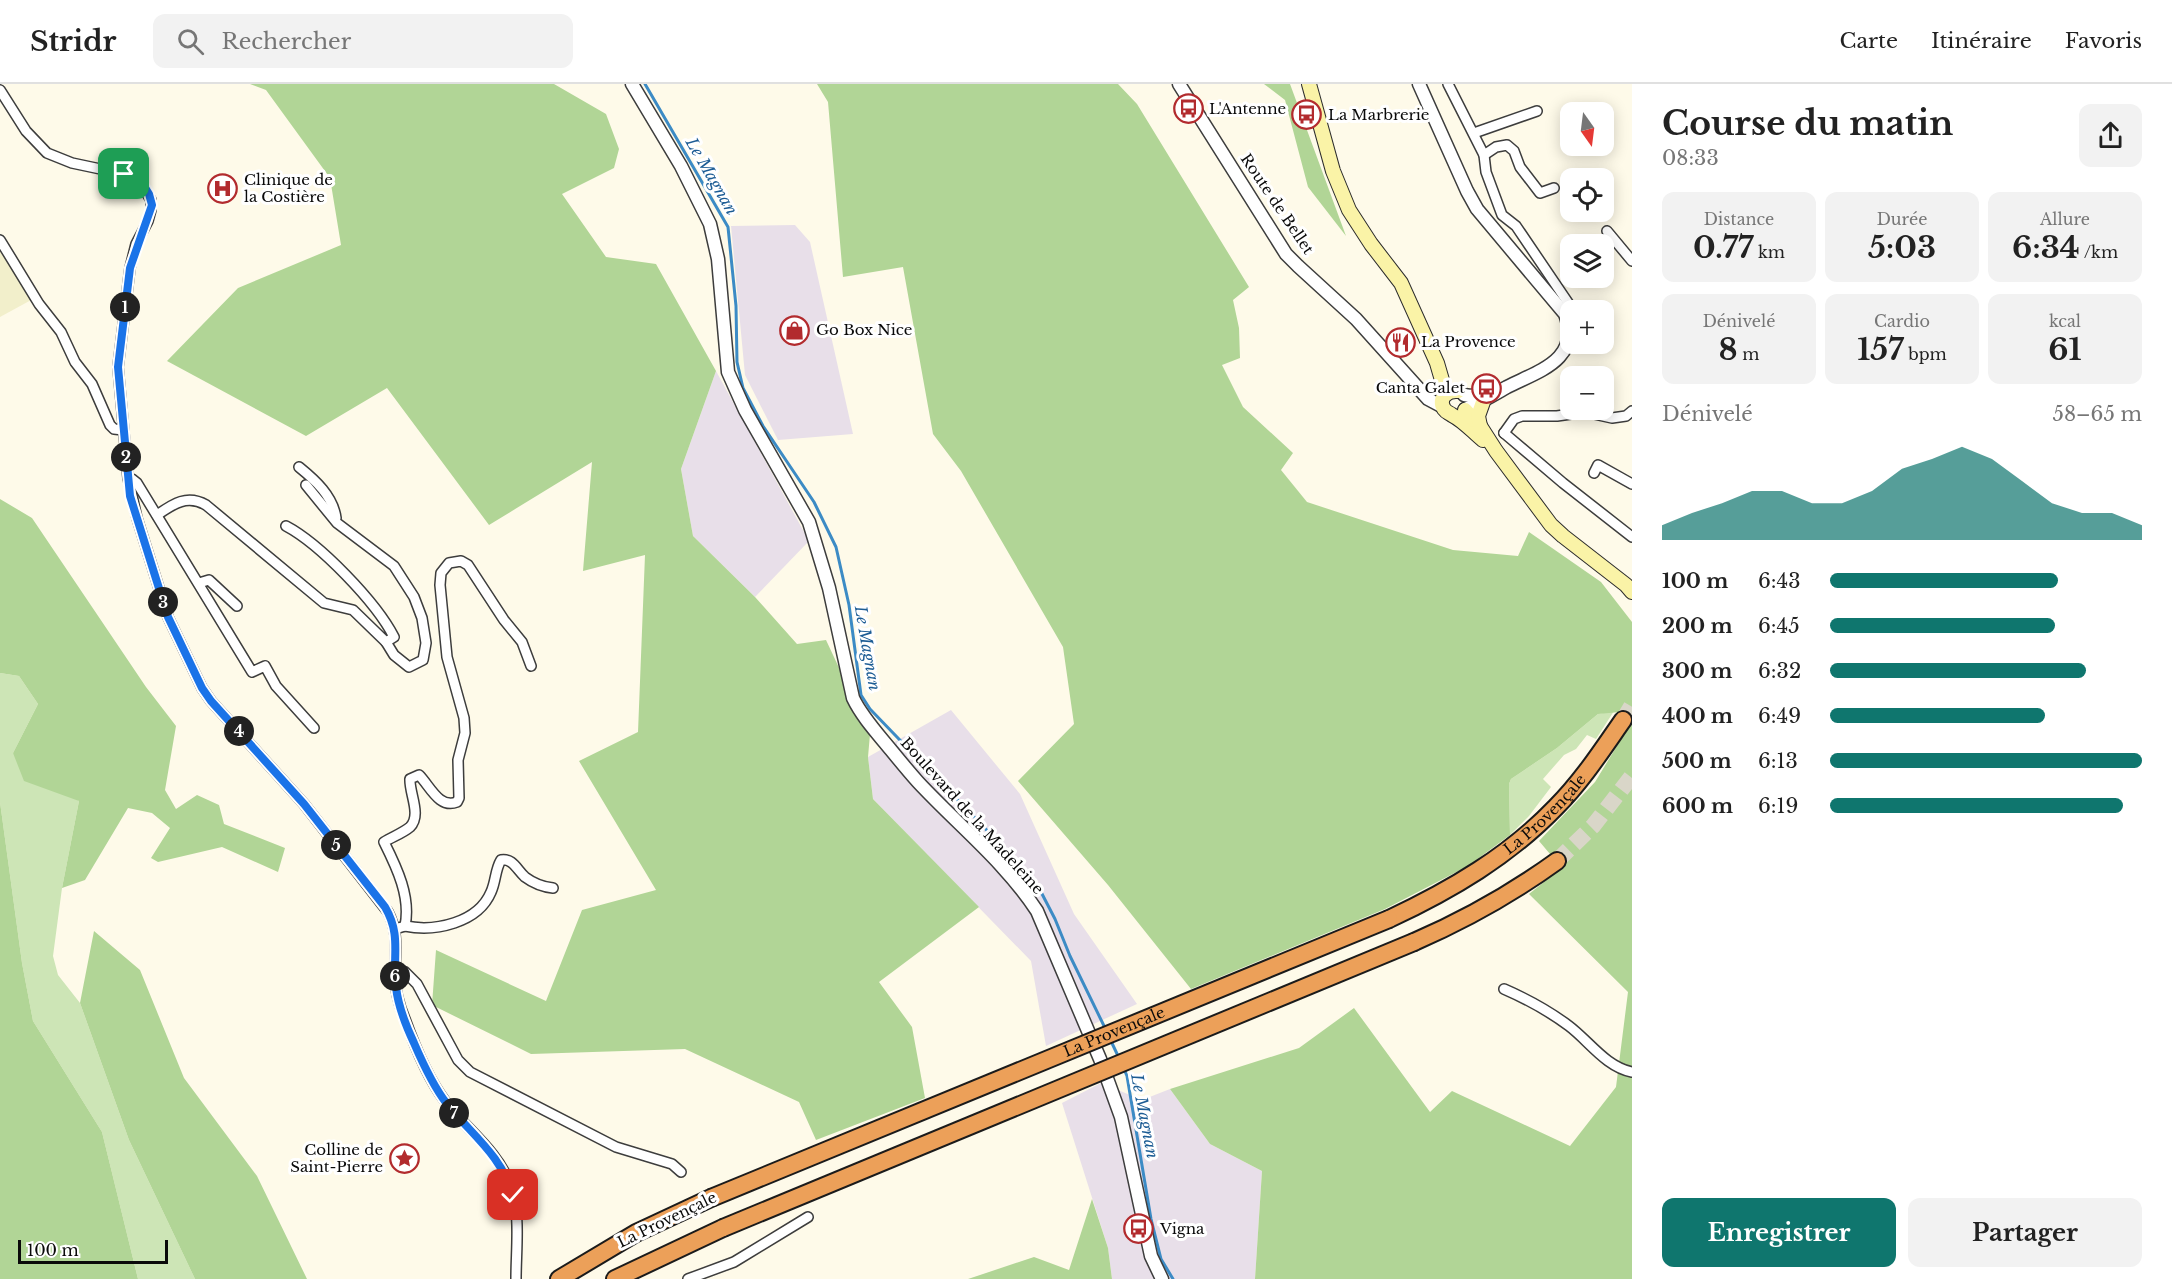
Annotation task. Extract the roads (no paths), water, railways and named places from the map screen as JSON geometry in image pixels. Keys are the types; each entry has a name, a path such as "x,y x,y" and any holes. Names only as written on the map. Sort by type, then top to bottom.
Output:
{"highway":[{"name":"La Provençale","path":"559,1279 636,1233 711,1198 1389,919 1465,880 1510,849 1557,807 1598,757 1623,720"},
{"name":"La Provençale","path":"615,1279 723,1228 1414,942 1488,907 1557,861"}],"main road":[{"path":"1309,84 1334,171 1349,210 1371,244 1401,283 1455,402 1557,531 1632,592"},
{"path":"1455,402 1483,430"},
{"path":"1483,402 1478,416 1483,430 1496,451"}],"street":[{"name":"Boulevard de la Madeleine","path":"632,84 685,174 710,224 718,259 728,372 745,410 809,522 830,588 857,706 918,782 975,837 1024,891 1037,911 1100,1059 1121,1117 1151,1256 1162,1279"},
{"name":"Route de Bellet","path":"1179,84 1286,254 1356,320 1428,399 1455,402"},
{"path":"1419,84 1467,191 1478,209 1560,308"},
{"path":"1448,84 1484,155 1486,172 1502,215 1516,226 1566,300"},
{"path":"0,90 26,131 47,153 72,163 124,174 141,184 149,194 151,210 131,261 118,374 128,478 136,518 168,617 202,688 211,701 304,804 400,927 425,929 443,926 466,917 482,907 491,892 501,860 510,861 525,877 543,887 553,888"},
{"path":"1474,134 1537,111"},
{"path":"1484,155 1496,147 1507,145 1514,152 1520,167 1540,193 1554,188"},
{"path":"1607,231 1632,261"},
{"path":"0,240 39,304 61,332 75,362 92,384 110,425 114,429 123,430"},
{"path":"1455,402 1483,402 1553,364 1560,354"},
{"path":"1455,402 1507,387"},
{"path":"1504,433 1513,417 1557,416 1585,412 1612,418 1626,416 1632,411"},
{"path":"1483,430 1504,433 1632,537"},
{"path":"1594,473 1598,465 1632,484"},
{"path":"299,466 316,481 328,497 336,513 337,523"},
{"path":"128,478 135,481 157,515 252,672 265,666 276,686 314,728"},
{"path":"157,515 182,500 198,500 324,603 353,610 386,642 394,655 409,667 423,660 426,643 422,618 414,597 393,566 337,523 306,485"},
{"path":"286,526 302,534 353,583 388,626 394,637 386,642"},
{"path":"516,1279 517,1216 510,1184 496,1159 434,1086 414,1044 402,1011 396,990 396,938 406,910 403,886 384,842 410,826 414,820 410,779 419,775 444,802 451,804 457,802 459,798 458,760 465,733 464,718 447,657 440,585 441,573 449,563 461,561 468,565 504,620 522,642 531,666"},
{"path":"199,583 209,580 237,606"},
{"path":"395,970 405,972 417,984 458,1060 470,1072 615,1147 672,1164 681,1172"},
{"path":"1504,989 1526,998 1549,1012 1570,1026 1612,1064 1632,1072"},
{"path":"688,1279 734,1262 808,1217"}],"waterway":[{"name":"Le Magnan","path":"645,84 728,227 736,306 737,362 743,388 763,426 814,502 836,547 849,605 861,695 870,709 1026,871 1040,890 1106,1030"},
{"name":"Le Magnan","path":"1110,1039 1119,1058"},
{"name":"Le Magnan","path":"1124,1069 1151,1219 1161,1259 1173,1279"}],"tunnel":[{"path":"1623,720 1632,705"},
{"path":"1557,861 1593,826 1632,776"}],"place":[{"name":"L'Antenne","path":"1188,109"},
{"name":"La Marbrerie","path":"1307,115"},
{"name":"Clinique de la Costière","path":"223,189"},
{"name":"Go Box Nice","path":"795,330"},
{"name":"La Provence","path":"1400,342"},
{"name":"Canta Galet","path":"1486,388"},
{"name":"Colline de Saint-Pierre","path":"404,1159"},
{"name":"Vigna","path":"1139,1229"}]}
